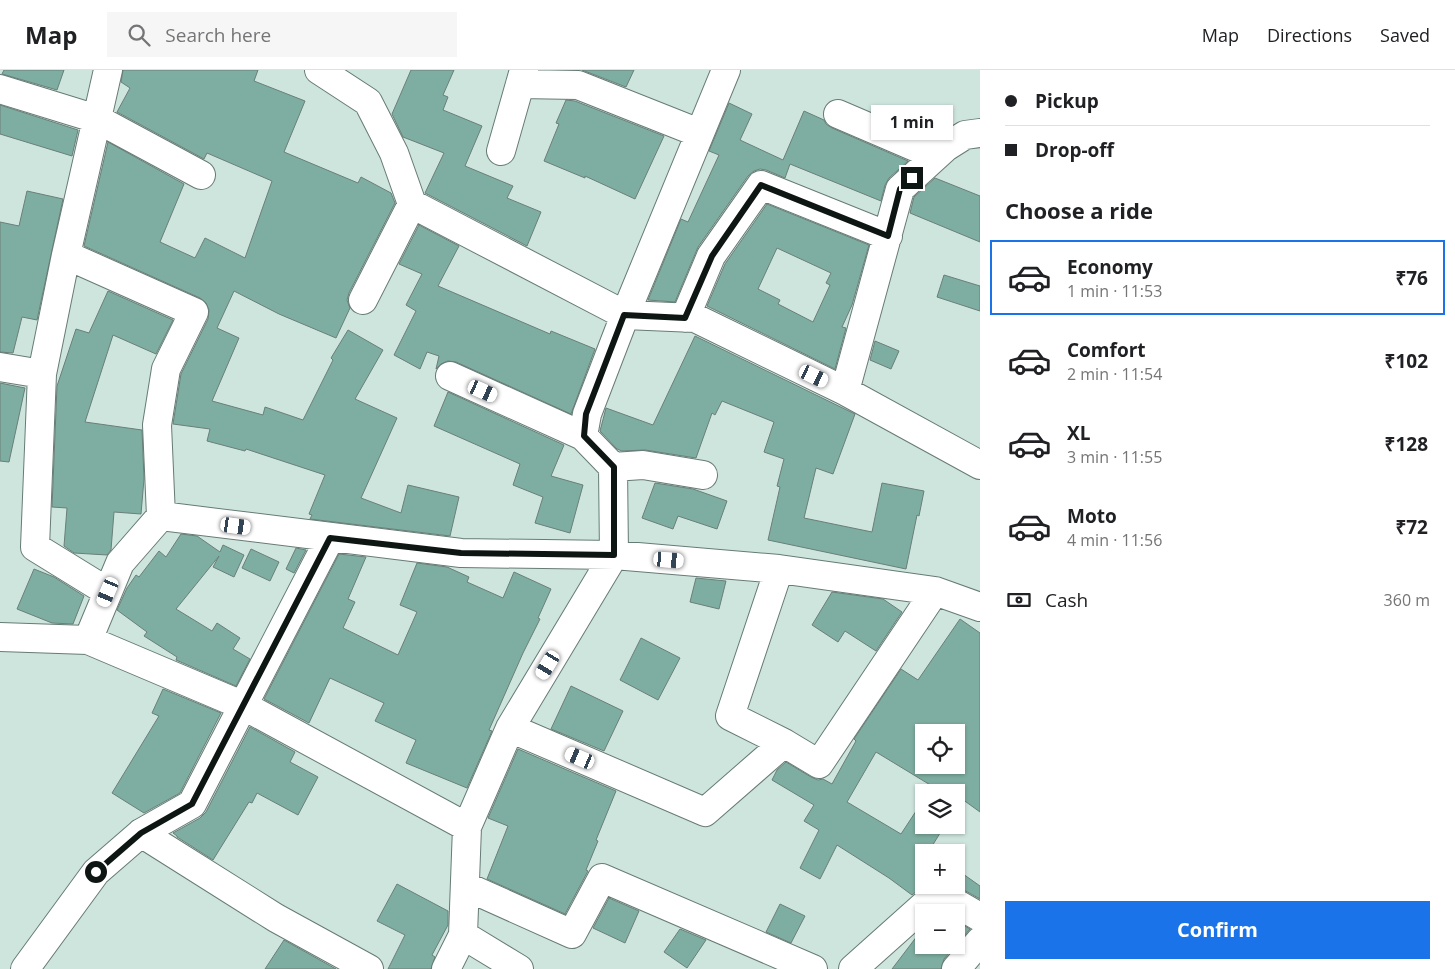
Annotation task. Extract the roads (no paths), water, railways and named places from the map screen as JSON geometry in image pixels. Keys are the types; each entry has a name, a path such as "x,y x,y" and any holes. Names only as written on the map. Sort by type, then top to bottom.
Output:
{"street":[{"path":"108,70 66,256 42,374 35,546 108,592"},
{"path":"319,70 368,102"},
{"path":"357,70 368,102 394,153 412,204 624,315 695,318 845,391 980,466"},
{"path":"584,436 586,414 624,315 726,70"},
{"path":"501,152 522,77 578,85 699,133"},
{"path":"0,89 97,120 201,175"},
{"path":"838,114 936,156"},
{"path":"845,391 900,189 946,147 964,134 980,133"},
{"path":"685,318 712,256 761,185 888,236"},
{"path":"363,300 412,204"},
{"path":"66,256 194,312 166,369 157,425 161,516 120,563 88,640"},
{"path":"0,367 42,374"},
{"path":"446,969 463,935 467,827 510,728 614,555 614,467 584,436 450,376"},
{"path":"614,467 643,465 703,475"},
{"path":"161,516 461,553 614,555 779,569 935,591 980,607"},
{"path":"25,969 96,872 141,833 192,804 330,538"},
{"path":"779,569 730,716 784,742 819,764 935,591"},
{"path":"0,637 88,640 244,706 467,827"},
{"path":"510,728 705,812 784,742"},
{"path":"141,833 276,918 369,969"},
{"path":"465,886 572,934 602,878 813,969"},
{"path":"853,969 938,893 980,917"},
{"path":"463,935 520,969"},
{"path":"956,969 980,941"}]}
